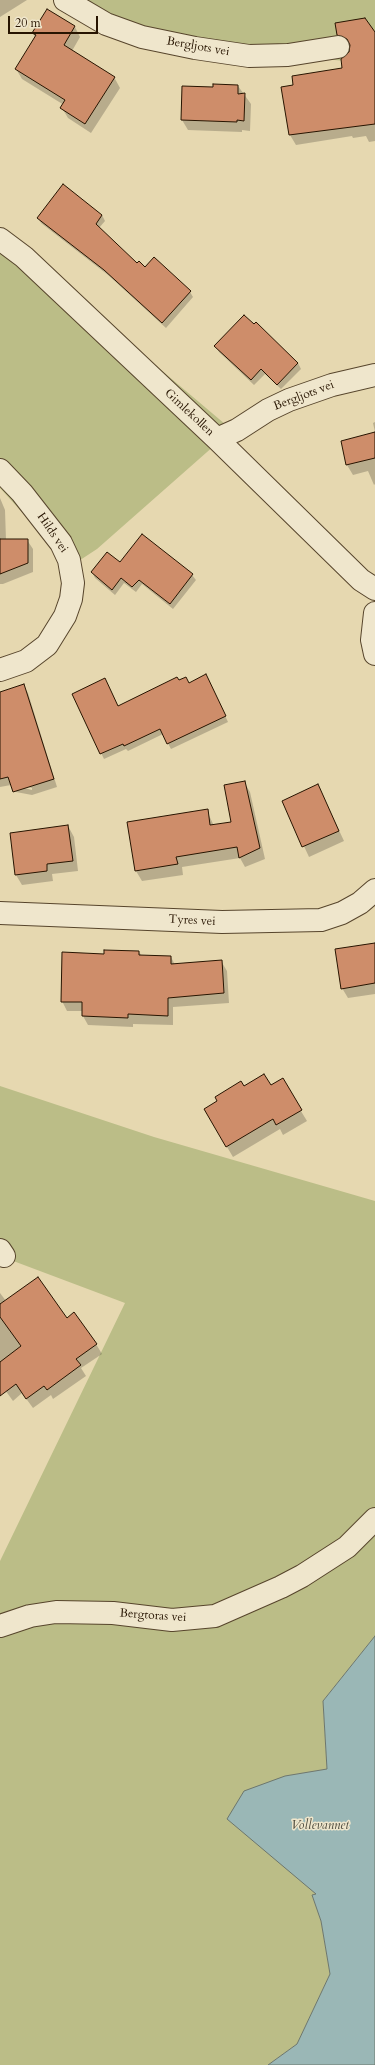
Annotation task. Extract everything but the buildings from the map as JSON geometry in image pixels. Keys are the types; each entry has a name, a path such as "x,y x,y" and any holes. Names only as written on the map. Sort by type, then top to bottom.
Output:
{"street":[{"name":"Bergljots vei","path":"65,0 106,24 142,37 195,48 249,56 288,55 338,47"},
{"name":"Gimlekollen","path":"0,239 24,257 217,439 356,575 375,590"},
{"name":"Bergljots vei","path":"217,439 237,430 268,410 289,400 332,385 375,375"},
{"name":"Hilds vei","path":"0,470 22,494 61,543 69,560 73,583 71,599 65,616 47,645 26,661 0,670"},
{"path":"375,613 372,640 375,654"},
{"name":"Tyres vei","path":"0,913 222,922 321,920 342,913 360,903 375,890"},
{"name":"Bergtoras vei","path":"0,1626 30,1616 56,1612 113,1613 172,1620 214,1616 302,1576 347,1547 375,1519"}],"green space":[{"path":"77,0 375,0 375,39 355,62 202,47 98,29"},
{"path":"0,239 37,265 232,430 97,549 68,568 68,563 0,488"},
{"path":"0,1086 154,1137 375,1201 375,1636 323,1701 327,1769 285,1776 317,1894 312,1895 321,1921 330,1974 297,2044 268,2065 0,2065 0,1561 125,1303 0,1256"}],"water":[{"name":"Vollevannet","path":"375,1636 375,2065 268,2065 297,2044 330,1974 321,1921 312,1895 316,1894 227,1819 244,1791 285,1776 327,1769 323,1701"}]}
